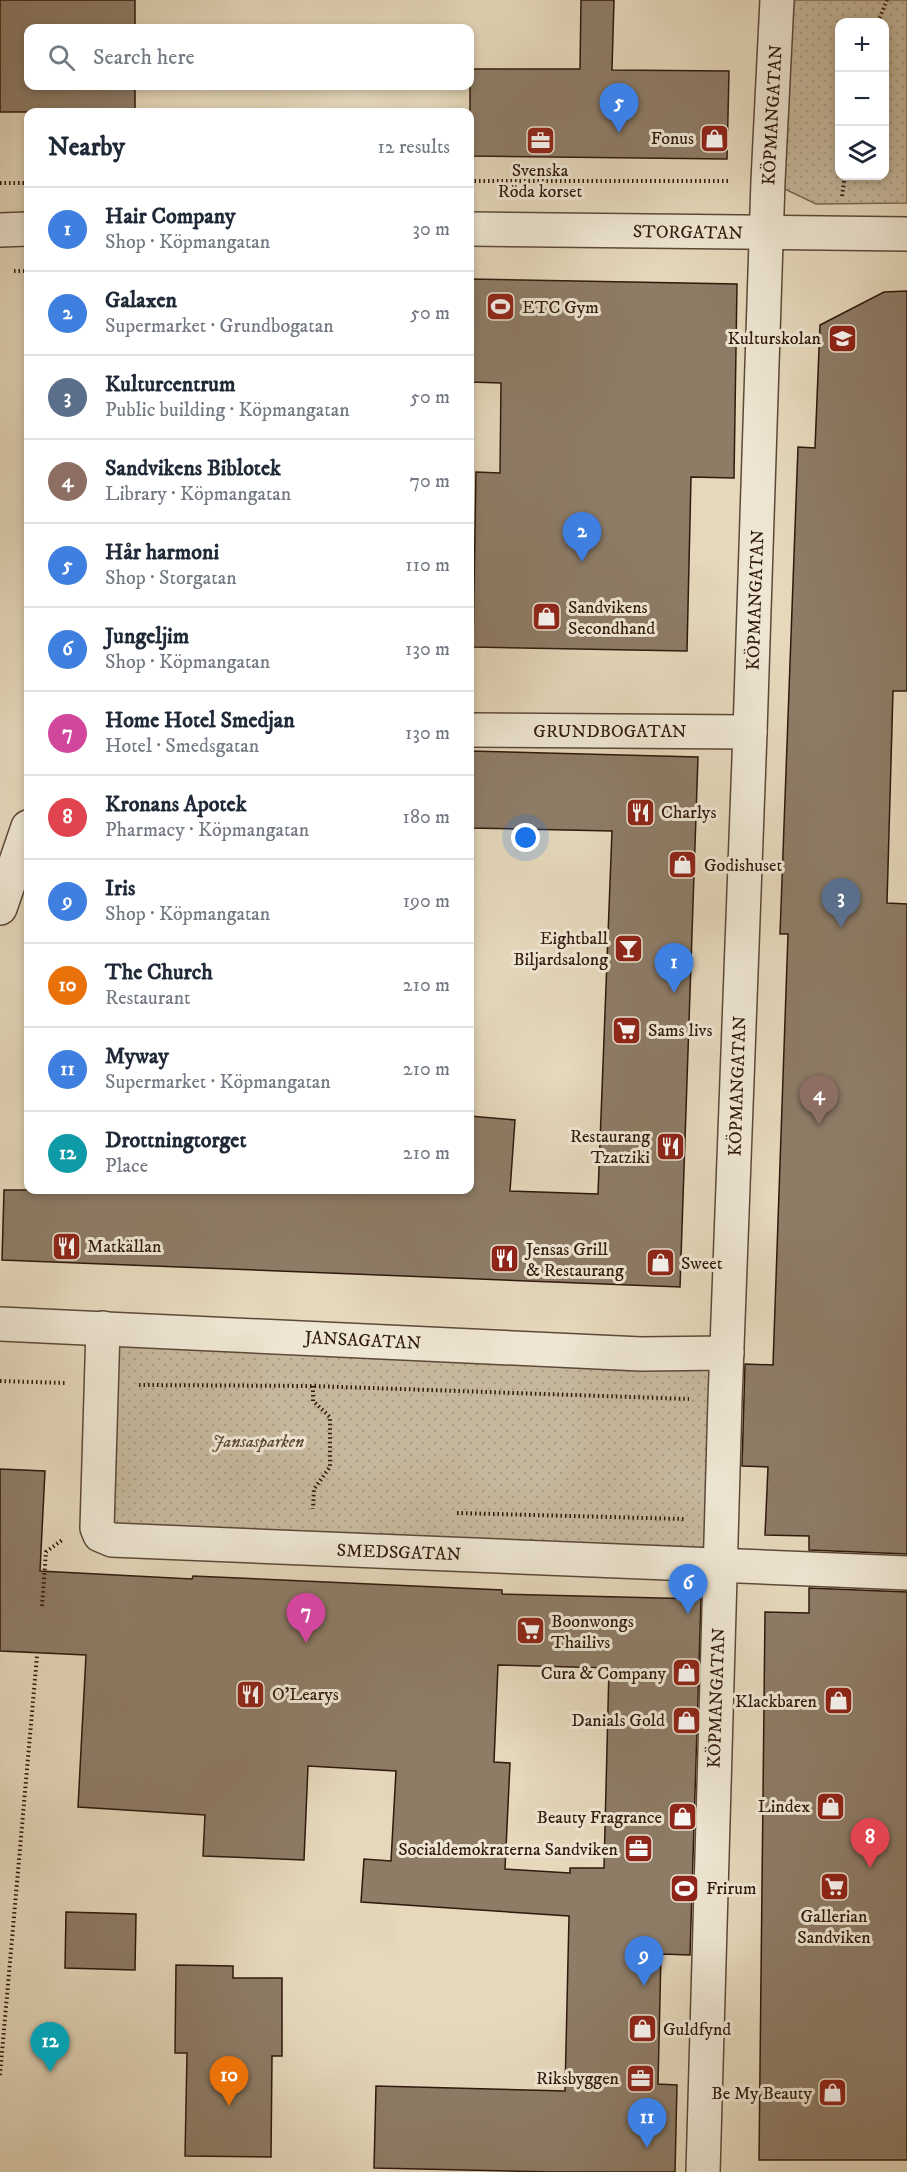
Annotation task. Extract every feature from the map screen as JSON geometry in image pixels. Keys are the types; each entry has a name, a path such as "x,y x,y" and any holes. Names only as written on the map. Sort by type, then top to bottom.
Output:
{"street":[{"name":"KÖPMANGATAN","path":"703,2172 725,1400 768,181 777,0"},
{"path":"0,230 24,229"},
{"name":"STORGATAN","path":"474,229 907,234"},
{"name":"GRUNDBOGATAN","path":"474,730 750,732"},
{"path":"0,908 24,838"},
{"name":"JANSAGATAN","path":"0,1324 642,1354 727,1353"},
{"path":"97,1516 103,1328"},
{"name":"SMEDSGATAN","path":"97,1516 97,1528 100,1535 112,1540 907,1573"}],"path":[{"path":"880,18 887,0"},
{"path":"841,204 844,180"},
{"path":"474,182 768,181"},
{"path":"0,183 24,183"},
{"path":"0,1381 101,1385 313,1386 725,1400"},
{"path":"313,1386 313,1401 330,1417 330,1467 314,1489 314,1509"},
{"path":"42,1606 46,1552 97,1516"},
{"path":"0,2075 37,1656"}],"green space":[{"path":"777,0 907,0 907,203 816,204 768,181"},
{"name":"Jansasparken","path":"103,1328 727,1353 720,1566 112,1540"}],"building":[{"path":"0,0 135,0 135,24 24,24 24,90 135,90 135,108 24,108 24,112 0,112"},
{"path":"581,0 614,0 612,70 729,71 727,159 474,156 474,108 470,108 470,90 474,90 474,69 580,69"},
{"path":"474,279 737,284 734,478 691,477 687,651 474,647 476,472 500,473 501,383 474,382"},
{"path":"907,291 907,691 893,691 887,903 907,904 907,1554 809,1550 809,1536 765,1535 768,1467 742,1466 745,1364 773,1365 788,934 780,934 798,447 815,448 820,325 884,292"},
{"path":"474,751 698,757 680,1287 2,1260 4,1190 24,1190 24,1194 474,1194 474,1116 515,1120 510,1191 598,1194 612,831 474,828"},
{"path":"0,1469 45,1471 40,1571 502,1590 502,1594 701,1599 690,1955 661,1954 658,2084 677,2085 675,2172 374,2168 376,2086 565,2091 569,1916 361,1902 364,1859 391,1861 396,1771 308,1766 304,1860 203,1856 205,1815 78,1807 86,1655 0,1651","holes":["498,1665 609,1668 604,1868 570,1868 570,1873 505,1869 510,1763 494,1762"]},
{"name":"Gallerian Sandviken","path":"809,1588 907,1592 907,2160 759,2160 765,1612 809,1613"},
{"path":"66,1912 136,1914 135,1970 65,1968"},
{"path":"176,1965 233,1966 233,1978 282,1978 282,2056 272,2056 271,2157 185,2156 187,2053 175,2053"}],"place":[{"name":"Hår harmoni","path":"619,133"},
{"name":"Fonus","path":"715,138"},
{"name":"Svenska Röda korset","path":"540,141"},
{"name":"ETC Gym","path":"501,307"},
{"name":"Kulturskolan","path":"842,338"},
{"name":"Galaxen","path":"582,562"},
{"name":"Sandvikens Secondhand","path":"547,617"},
{"name":"Charlys","path":"640,812"},
{"name":"Godishuset","path":"683,865"},
{"name":"Kulturcentrum","path":"841,928"},
{"name":"Eightball Biljardsalong","path":"629,948"},
{"name":"Hair Company","path":"674,993"},
{"name":"Sams livs","path":"627,1030"},
{"name":"Sandvikens Biblotek","path":"819,1125"},
{"name":"Restaurang Tzatziki","path":"671,1146"},
{"name":"Matkällan","path":"66,1246"},
{"name":"Jensas Grill & Restaurang","path":"505,1259"},
{"name":"Sweet","path":"660,1263"},
{"name":"Jungeljim","path":"688,1614"},
{"name":"Boonwongs Thailivs","path":"530,1631"},
{"name":"Home Hotel Smedjan","path":"306,1643"},
{"name":"Cura & Company","path":"687,1673"},
{"name":"O'Learys","path":"251,1694"},
{"name":"Klackbaren","path":"838,1701"},
{"name":"Danials Gold","path":"686,1720"},
{"name":"Lindex","path":"831,1806"},
{"name":"Beauty Fragrance","path":"683,1817"},
{"name":"Socialdemokraterna Sandviken","path":"639,1849"},
{"name":"Kronans Apotek","path":"870,1868"},
{"name":"Gallerian Sandviken","path":"834,1887"},
{"name":"Frirum","path":"685,1888"},
{"name":"Iris","path":"644,1986"},
{"name":"Guldfynd","path":"642,2029"},
{"name":"Drottningtorget","path":"50,2072"},
{"name":"Riksbyggen","path":"640,2078"},
{"name":"Be My Beauty","path":"833,2093"},
{"name":"The Church","path":"229,2106"},
{"name":"Myway","path":"647,2148"}]}
